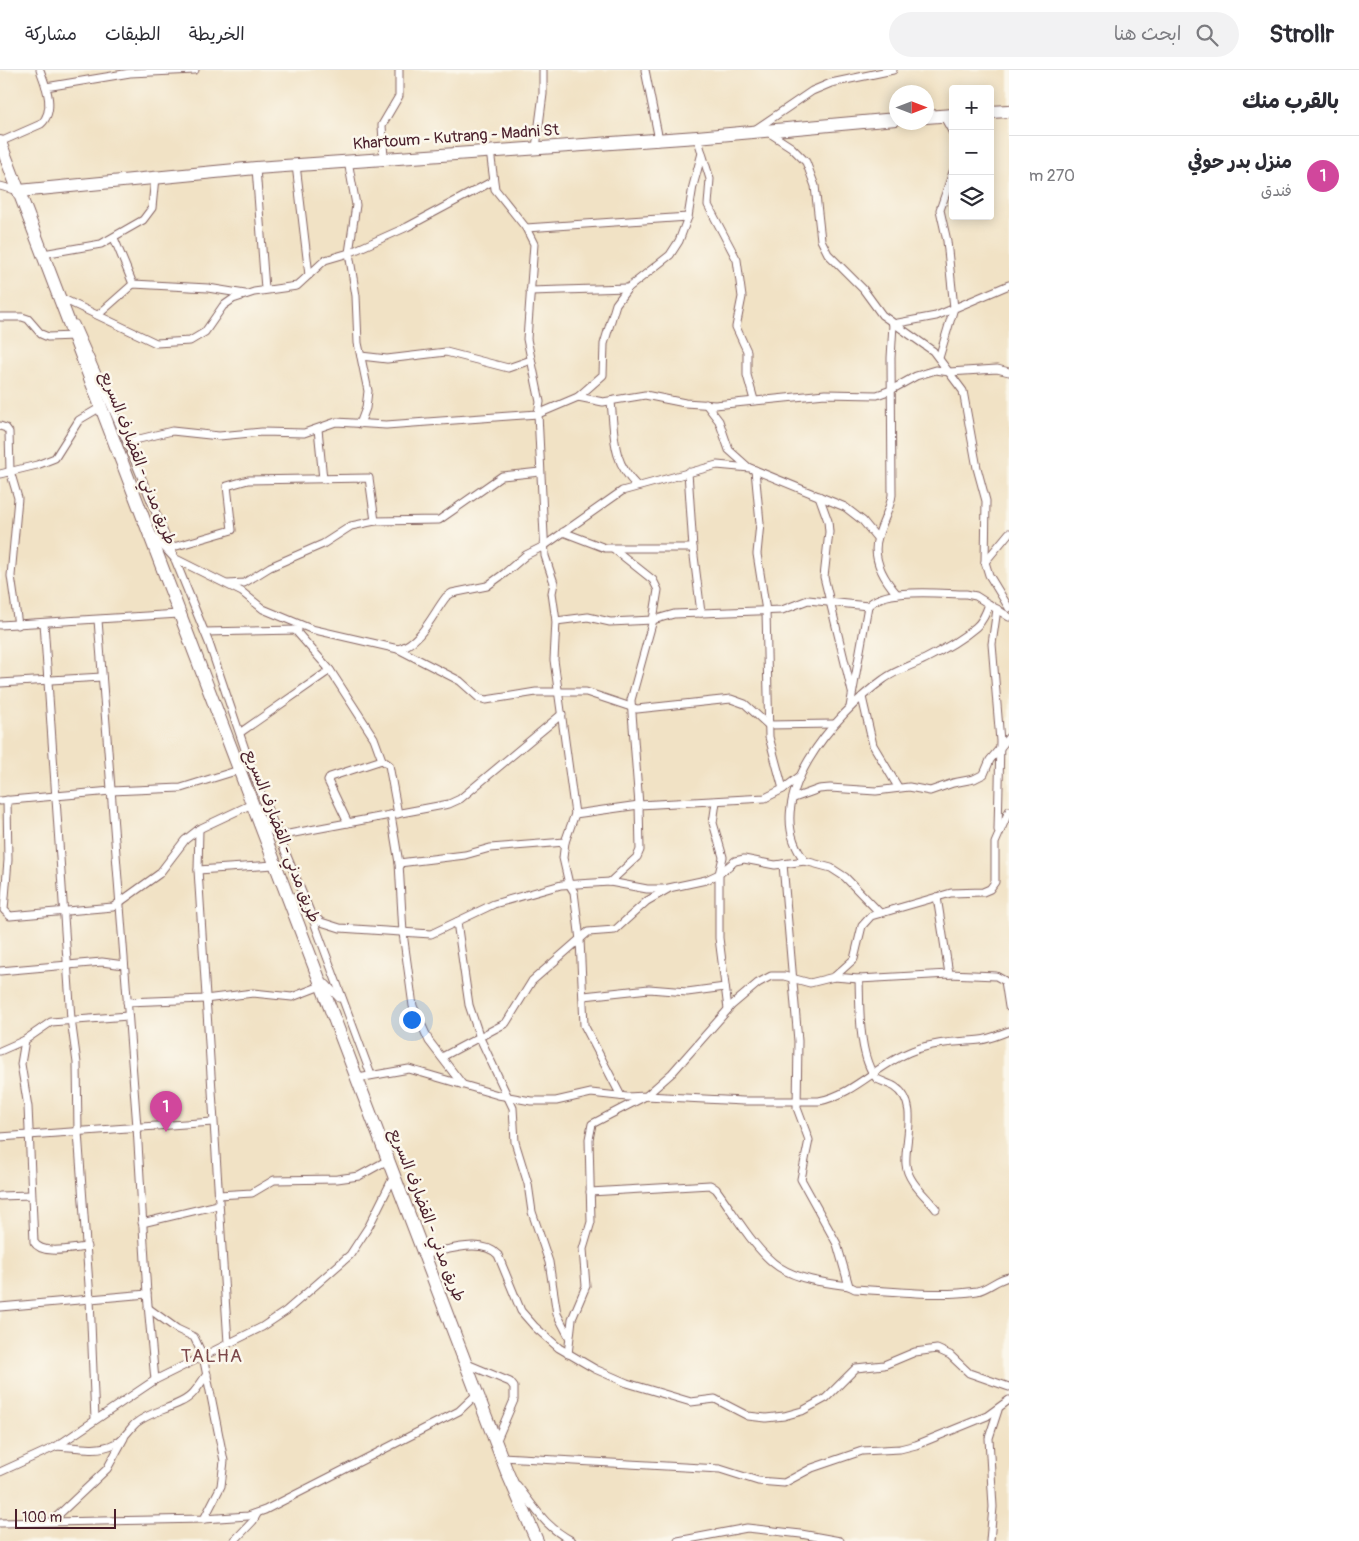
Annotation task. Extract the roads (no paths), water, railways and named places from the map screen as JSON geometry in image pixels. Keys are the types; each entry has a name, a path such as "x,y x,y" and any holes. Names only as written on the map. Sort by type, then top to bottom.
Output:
{"highway":[{"path":"994,112 1009,111"},
{"path":"934,116 948,115"},
{"name":"Khartoum - Kutrang - Madni St","path":"19,191 256,168 659,140 889,120"},
{"name":"طريق مدني - القضارف السريع","path":"0,142 501,1456 537,1541"}],"street":[{"path":"0,142 41,124 46,119 48,110 46,87 40,70"},
{"path":"46,87 130,73 195,70"},
{"path":"384,158 382,125 399,96 399,70"},
{"path":"536,148 543,94 543,70"},
{"path":"645,70 659,140"},
{"path":"750,133 812,91 831,83 893,70"},
{"path":"948,115 952,130"},
{"path":"765,131 792,147 806,162 817,194 824,248 870,298 882,315 924,344 939,358 963,392 966,400 976,468 986,501 985,562 989,575 1009,608"},
{"path":"697,137 710,179 708,205 737,260 742,297 737,332 747,351 747,375 754,400"},
{"path":"490,151 493,181 499,194 526,228 534,244 527,339 540,402 538,414 544,546 554,583 552,602 556,621 554,660 575,814 565,842 563,858 569,884 574,892 580,940 586,1031 600,1052 621,1096"},
{"path":"127,442 172,431 219,436 262,432 304,433 336,422 386,425 538,414 578,397 603,375 604,344 610,318 616,304 628,288 670,254 679,241 688,217 702,153"},
{"path":"348,161 356,205 350,253 361,356 368,391 366,408 360,424"},
{"path":"296,165 308,275"},
{"path":"256,168 265,289"},
{"path":"939,358 954,308 948,255 940,210 952,175"},
{"path":"43,254 101,244 143,220 152,208 155,177"},
{"path":"61,302 98,315 156,343 190,341 205,332 223,306 245,294 265,289 297,286 325,260 350,253 407,227 493,181"},
{"path":"0,186 19,191"},
{"path":"526,228 688,217"},
{"path":"114,238 133,284"},
{"path":"98,315 133,284 208,288 245,294"},
{"path":"893,324 924,320 1009,285"},
{"path":"530,291 628,288"},
{"path":"61,302 85,343 205,632 241,732 254,776 311,914 371,1075"},
{"path":"0,316 22,316 28,319 41,334 48,337 74,336"},
{"path":"893,324 891,390 892,495 890,507 877,538 880,570 897,594"},
{"path":"361,356 388,360 446,352 508,368 531,360"},
{"path":"578,397 611,402 645,395 685,403 706,404 825,394 877,395 891,390 925,372 936,370 949,372 986,369 1009,372"},
{"path":"611,402 619,462 624,473 637,486"},
{"path":"706,404 719,421 729,450 753,469 760,523 757,554 766,610 768,725 771,749 783,789"},
{"path":"0,474 37,465 55,458 79,420 101,407"},
{"path":"0,426 6,428 9,432 10,471 18,498 12,576 18,624"},
{"path":"318,429 323,479"},
{"path":"398,649 405,648 415,640 446,597 452,593 486,586 505,574 526,555 544,546 622,491 717,465 753,469 819,496 855,513 877,538"},
{"path":"225,584 244,583 270,567 323,544 351,526 375,521 439,520 502,476 540,472"},
{"path":"688,472 693,548 701,613"},
{"path":"170,548 232,530 226,491 231,484 248,480 369,478 375,521"},
{"path":"819,496 828,521 824,576 852,695"},
{"path":"147,529 174,558 242,592 263,609 311,629 398,649 460,681 479,698 486,700 524,693 559,691 596,694 631,708 643,709 731,699 745,704 768,725 834,724"},
{"path":"563,532 598,546 614,549 693,548"},
{"path":"985,562 1009,533"},
{"path":"610,882 637,857 640,850 639,806 631,708 632,694 653,620 657,585 614,549"},
{"path":"850,707 868,606 878,597 897,594 966,594 989,604 1009,617"},
{"path":"556,621 588,617 610,622 653,620 674,614 787,608 808,600 868,606"},
{"path":"805,861 795,846 791,833 790,817 800,776 819,744 850,707 884,678 926,659 976,627 983,619 989,604"},
{"path":"997,609 992,644 999,750 998,833"},
{"path":"0,625 179,614"},
{"path":"98,620 137,1127 146,1294 155,1380"},
{"path":"44,623 63,913 77,1076 78,1132 87,1247 96,1419"},
{"path":"205,632 311,629"},
{"path":"295,630 330,670 374,738 382,760 389,765 392,772 403,933 413,1006 429,1041 462,1084"},
{"path":"241,732 330,670"},
{"path":"0,683 102,677"},
{"path":"862,697 873,745 898,787"},
{"path":"278,836 442,806 460,799 562,714"},
{"path":"794,798 819,789 876,791 898,787 930,791 953,783 980,778 990,760 1009,737"},
{"path":"348,823 328,781 330,777 382,760"},
{"path":"239,770 181,788 110,791 4,800 8,860 4,910 10,916 110,908 158,874 186,840 199,828 254,809 278,836"},
{"path":"575,814 639,806 765,798 783,789 800,776"},
{"path":"716,802 713,823 723,857 719,874 719,938 728,1009"},
{"path":"834,977 854,959 862,926 871,916 951,893 983,892 990,889 995,882 995,843 1009,810"},
{"path":"199,828 198,870 228,1343"},
{"path":"399,863 465,855 490,848 565,842"},
{"path":"311,914 321,922 340,928 431,934 494,904 569,884 610,882 647,889 671,888 706,880 719,874 735,861 744,859 775,865 805,861 820,864 838,873 880,913"},
{"path":"198,870 274,864"},
{"path":"783,864 791,978 798,1033 798,1114 809,1140 801,1179 837,1244 849,1286"},
{"path":"442,1057 480,1038 506,1022 532,981 591,930 615,930 647,901 671,888"},
{"path":"937,897 950,974"},
{"path":"457,922 466,995 480,1038 508,1097 514,1116 515,1142 528,1184 532,1212 549,1262 557,1314 569,1338"},
{"path":"0,971 102,962 124,964"},
{"path":"568,1354 572,1319 586,1286 583,1248 591,1222 589,1139 592,1124 646,1096 672,1072 728,1009 758,984 772,976 810,983 834,977 859,979 950,974 996,976 1002,977 1008,990 1009,1007"},
{"path":"859,979 863,1040 872,1074 877,1079 894,1086 902,1093 906,1100 909,1134 906,1165 910,1177 936,1209"},
{"path":"127,1002 206,998 253,992 292,997 322,984 328,985 343,1003"},
{"path":"584,996 649,990 687,992 725,987"},
{"path":"0,1051 25,1040 45,1025 71,1020 128,1016"},
{"path":"358,1078 409,1069 508,1097 543,1102 590,1093 621,1096 798,1101 830,1098 851,1089 900,1056 918,1049 947,1042 981,1040 1009,1031"},
{"path":"25,1040 21,1064 28,1107 31,1195 36,1246 49,1250 87,1247"},
{"path":"0,1137 213,1122"},
{"path":"218,1195 252,1193 274,1180 336,1179 359,1176 388,1160"},
{"path":"0,1472 57,1446 155,1380 262,1327 286,1311 350,1254 369,1226 394,1176"},
{"path":"590,1192 710,1185 736,1214 763,1253 779,1267 821,1282 849,1286 855,1289 968,1292 979,1291 1009,1277"},
{"path":"0,1196 31,1195"},
{"path":"142,1223 218,1206"},
{"path":"425,1254 478,1246 494,1250 527,1319 568,1354 595,1369 648,1391 690,1402 714,1399 741,1414 754,1417 784,1416 802,1411 826,1398 856,1368 884,1365 928,1350 943,1351 970,1373 1009,1387"},
{"path":"0,1307 146,1294"},
{"path":"148,1308 176,1329 194,1337 203,1356 224,1461 221,1486 204,1519"},
{"path":"466,1364 510,1382 514,1387 514,1400 496,1442"},
{"path":"52,1522 107,1469 124,1438 135,1424 150,1414 182,1402 192,1394 207,1374"},
{"path":"0,1524 204,1519 257,1514 459,1411 478,1393"},
{"path":"501,1456 720,1469 758,1481 784,1483 812,1468 862,1451 879,1449 900,1450 916,1445 999,1409 1009,1400"},
{"path":"999,1409 1009,1411"},
{"path":"990,1541 993,1506 988,1445 991,1426 999,1409"},
{"path":"57,1446 93,1448 114,1445 124,1438"},
{"path":"508,1472 544,1522 552,1530 572,1541"},
{"path":"234,1541 257,1514"},
{"path":"678,1541 747,1528 801,1534 840,1541"}],"place":[{"name":"منزل بدر حوفي","path":"166,1132"}],"district":[{"name":"TALHA","path":"212,1356"}]}
